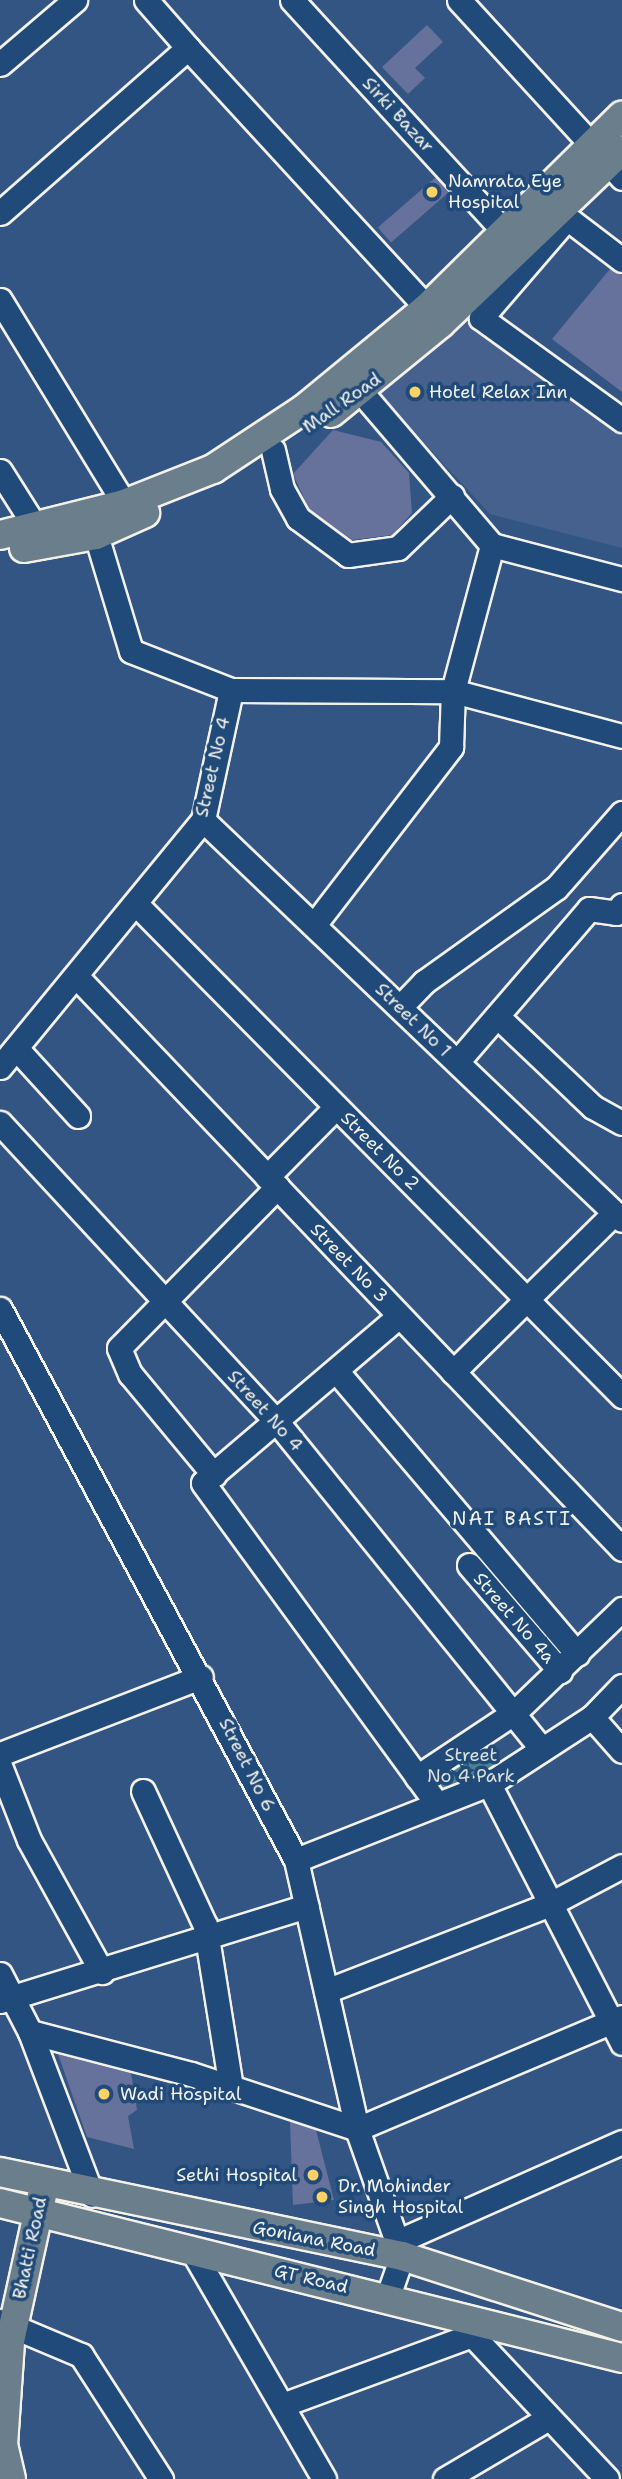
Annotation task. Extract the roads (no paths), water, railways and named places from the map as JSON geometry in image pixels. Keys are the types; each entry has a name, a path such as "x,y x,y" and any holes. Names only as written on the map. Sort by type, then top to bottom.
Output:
{"main road":[{"name":"Mall Road","path":"0,552 41,536 96,535 129,511 273,450 362,393 612,160 622,116"},
{"path":"0,535 41,536 129,511 224,461 346,381 427,308 518,245"},
{"name":"Goniana Road","path":"0,2172 92,2195 398,2250 622,2327"},
{"name":"Bhatti Road","path":"11,2479 3,2445 7,2323 44,2183"},
{"name":"GT Road","path":"0,2203 193,2252 388,2296 468,2326 622,2358"}],"street":[{"path":"0,64 75,0"},
{"path":"146,0 427,308"},
{"name":"Sirki Bazar","path":"292,0 518,245"},
{"path":"459,0 612,160"},
{"path":"0,214 188,48"},
{"path":"622,260 567,218 518,245 481,318 622,420"},
{"path":"0,300 129,511"},
{"path":"362,393 492,545 622,579"},
{"path":"273,450 282,489 298,518 348,555 398,548 452,496"},
{"path":"0,471 41,536"},
{"path":"96,535 131,651 231,690 453,691 622,736"},
{"path":"314,925 451,747 453,691 492,545"},
{"name":"Street No 4","path":"0,1067 138,906 204,820 231,690"},
{"path":"400,1007 424,982 556,888 622,813"},
{"name":"Street No 1","path":"204,820 618,1217"},
{"path":"457,1062 589,909 616,913 622,905"},
{"name":"Street No 2","path":"138,906 622,1396"},
{"name":"Street No 3","path":"77,977 622,1549"},
{"path":"497,1016 593,1107 622,1123"},
{"path":"16,1048 78,1116"},
{"path":"214,1475 120,1356 120,1348 272,1182 336,1107"},
{"name":"Street No 4","path":"0,1123 277,1422 515,1712 542,1749"},
{"path":"453,1372 618,1217"},
{"name":"Street No 6","path":"0,1309 201,1677 296,1860 357,2129 398,2250"},
{"path":"399,1316 338,1373 203,1483 437,1804"},
{"path":"338,1373 576,1654"},
{"name":"Street No 4a","path":"469,1565 560,1671"},
{"path":"418,1777 515,1712 622,1609"},
{"path":"0,1754 201,1677"},
{"path":"296,1860 489,1784 592,1717 622,1686"},
{"path":"592,1717 622,1751"},
{"path":"0,1766 29,1840 102,1972"},
{"path":"489,1784 550,1904 616,2019 622,2043"},
{"path":"143,1791 208,1938 231,2087"},
{"path":"326,1992 550,1904 622,1866"},
{"path":"5,1999 102,1972 307,1906"},
{"path":"0,1973 5,1999 30,2032 92,2195"},
{"path":"30,2032 231,2087 357,2129 616,2019"},
{"path":"388,2296 398,2250 622,2142"},
{"path":"193,2252 324,2479"},
{"path":"7,2323 81,2355 161,2479"},
{"path":"282,2405 468,2326 547,2419 607,2479"},
{"path":"444,2479 547,2419"},
{"path":"3,2445 22,2479"}],"place":[{"name":"Namrata Eye Hospital","path":"432,192"},
{"name":"Hotel Relax Inn","path":"415,392"},
{"name":"Wadi Hospital","path":"104,2094"},
{"name":"Sethi Hospital","path":"313,2175"},
{"name":"Dr. Mohinder Singh Hospital","path":"322,2197"}],"district":[{"name":"NAI BASTI","path":"512,1519"}],"park label":[{"name":"Street No 4 Park","path":"471,1766"}]}
